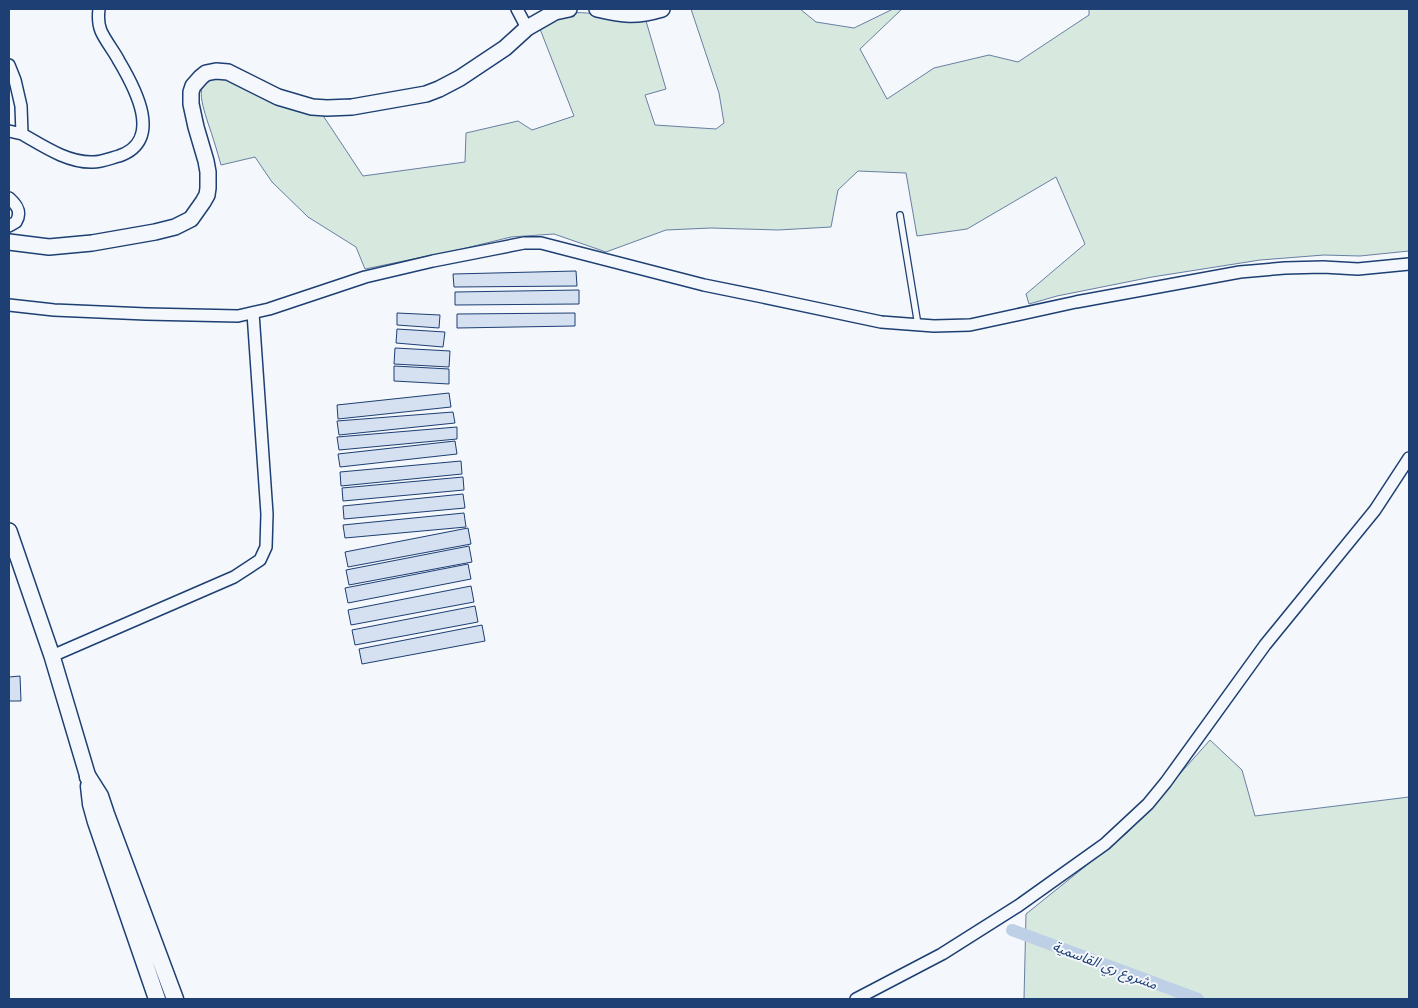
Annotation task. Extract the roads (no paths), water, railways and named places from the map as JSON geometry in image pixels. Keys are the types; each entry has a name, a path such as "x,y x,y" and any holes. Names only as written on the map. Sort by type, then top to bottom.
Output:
{"main road":[{"path":"9,242 49,247 92,243 156,232 175,227 190,219 204,202 208,188 206,160 191,104 193,86 206,74 216,70 228,72 278,97 312,107 352,107 426,94 460,78 505,48 528,28 555,12 568,9"},
{"path":"597,9 620,15 644,14 662,9"},
{"path":"9,531 52,656 88,777 91,804 96,822 157,999"},
{"path":"88,777 100,796 176,999"}],"street":[{"path":"9,131 22,134 66,156 92,162 126,154 138,145 141,140 142,115 137,97 120,62 101,30 98,21 99,9"},
{"path":"517,9 528,28"},
{"path":"9,64 21,106 22,134"},
{"path":"9,198 18,207 19,213 16,222 9,226"},
{"path":"9,305 54,310 238,316 269,309 365,277 517,244 541,243 704,285 882,322 934,326 970,325 1076,302 1240,272 1323,267 1358,269 1409,264"},
{"path":"52,656 234,576 260,560 266,547 267,514 254,313"},
{"path":"856,999 942,954 1018,906 1105,844 1148,804 1264,645 1375,510 1409,458"}],"lane":[{"path":"900,215 918,325"}],"waterway":[{"name":"مشروع ري القاسمية","path":"1012,930 1198,999"}]}
